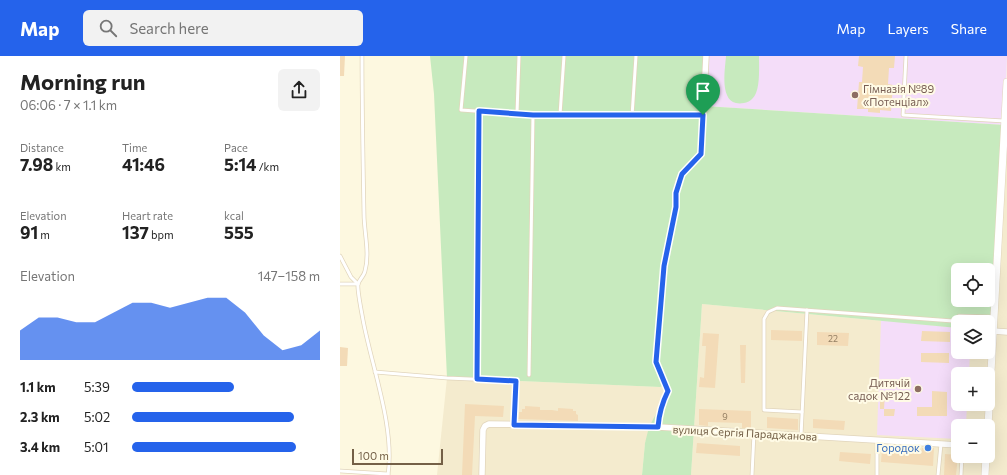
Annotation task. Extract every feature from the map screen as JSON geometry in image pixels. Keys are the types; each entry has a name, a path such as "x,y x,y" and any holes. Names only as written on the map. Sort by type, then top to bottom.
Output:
{"street":[{"path":"658,427 659,415 668,391 656,362 664,266 676,207 676,193 680,180 682,174 701,154 706,56"},
{"path":"994,315 1005,176 1007,82"},
{"path":"995,331 1007,332"},
{"path":"988,419 992,359"},
{"name":"вулиця Сергія Параджанова","path":"483,474 483,430 485,426 489,424 658,427 951,445"},
{"path":"986,463 986,475"}],"lane":[{"path":"340,471 388,475 391,458 375,372 361,311 358,284 365,271 366,256 364,225 362,56"},
{"path":"466,56 461,110 533,115 703,115"},
{"path":"517,113 518,56"},
{"path":"560,115 564,56"},
{"path":"632,116 636,56"},
{"path":"906,56 903,115 1005,121"},
{"path":"477,379 479,111"},
{"path":"529,374 533,115"},
{"path":"340,256 351,277 358,284"},
{"path":"340,284 358,284"},
{"path":"802,412 764,410 764,319 768,312 777,308 951,321"},
{"path":"801,436 807,310"},
{"path":"375,372 516,381 514,425"},
{"path":"752,475 754,433"},
{"path":"877,475 878,440"},
{"path":"938,475 941,444"},
{"path":"961,475 962,463"}],"shaded area":[{"name":"Гімназія №89 «Потенціал»","path":"706,56 1007,56 1005,125 703,106"},
{"path":"1007,84 1007,475 691,475 702,304 951,327 951,359 995,359 994,315"},
{"name":"Дитячій садок №122","path":"881,320 951,327 951,359 970,359 969,367 951,367 951,411 967,411 966,419 951,419 951,439 877,435"},
{"path":"447,378 660,387 666,385 668,391 645,443 642,475 437,475"}],"green space":[{"path":"430,56 706,56 704,106 1005,125 995,297 995,263 951,263 951,307 994,307 994,315 951,315 951,327 702,304 691,475 642,475 645,443 649,427 664,399 666,385 660,387 447,378 434,94"},
{"path":"726,56 759,56 758,85 752,100 744,103 736,103 730,100 725,87 724,78"}],"building":[{"path":"340,56 345,56 344,76 340,76"},
{"path":"859,56 895,56 894,68 889,68 888,84 893,85 891,111 880,110 880,113 868,112 868,109 857,109 859,82 862,82 863,67 858,66"},
{"path":"771,330 802,331 802,341 771,340"},
{"path":"922,331 950,332 950,342 921,341"},
{"path":"817,332 849,333 848,346 817,345"},
{"path":"703,333 719,334 715,388 699,387 700,377 704,378 706,346 702,346"},
{"path":"740,345 746,345 745,383 741,383"},
{"path":"340,347 348,348 347,366 340,366"},
{"path":"921,353 949,353 949,363 921,362"},
{"path":"932,391 947,392 947,416 917,416 917,407 932,407"},
{"path":"880,394 885,394 884,409 880,409"},
{"path":"465,404 504,406 503,417 475,416 472,475 462,475"},
{"path":"525,406 540,407 540,410 558,411 558,408 573,409 573,411 576,411 576,414 578,415 578,421 518,419 519,412 522,412 522,409 525,409"},
{"path":"699,409 751,411 751,428 742,428 742,423 708,422 708,426 699,425"},
{"path":"884,409 895,409 894,416 884,416"},
{"path":"767,417 798,419 798,430 767,428"},
{"path":"813,419 845,421 844,430 813,428"},
{"path":"697,443 740,446 740,456 696,453"},
{"path":"922,448 934,448 933,466 881,462 882,450 921,453"},
{"path":"840,452 871,454 870,464 839,461"},
{"path":"945,454 951,454 951,463 957,463 956,475 944,475"}],"place":[{"name":"Гімназія №89 «Потенціал»","path":"855,95"},
{"name":"Дитячій садок №122","path":"918,389"},
{"name":"Городок","path":"928,448"}],"route":[{"path":"479,111 533,115 703,115 701,154 682,174 680,180 676,193 676,207 664,266 656,362 668,391 659,415 658,427 514,425 516,381 477,379 479,111"}]}
